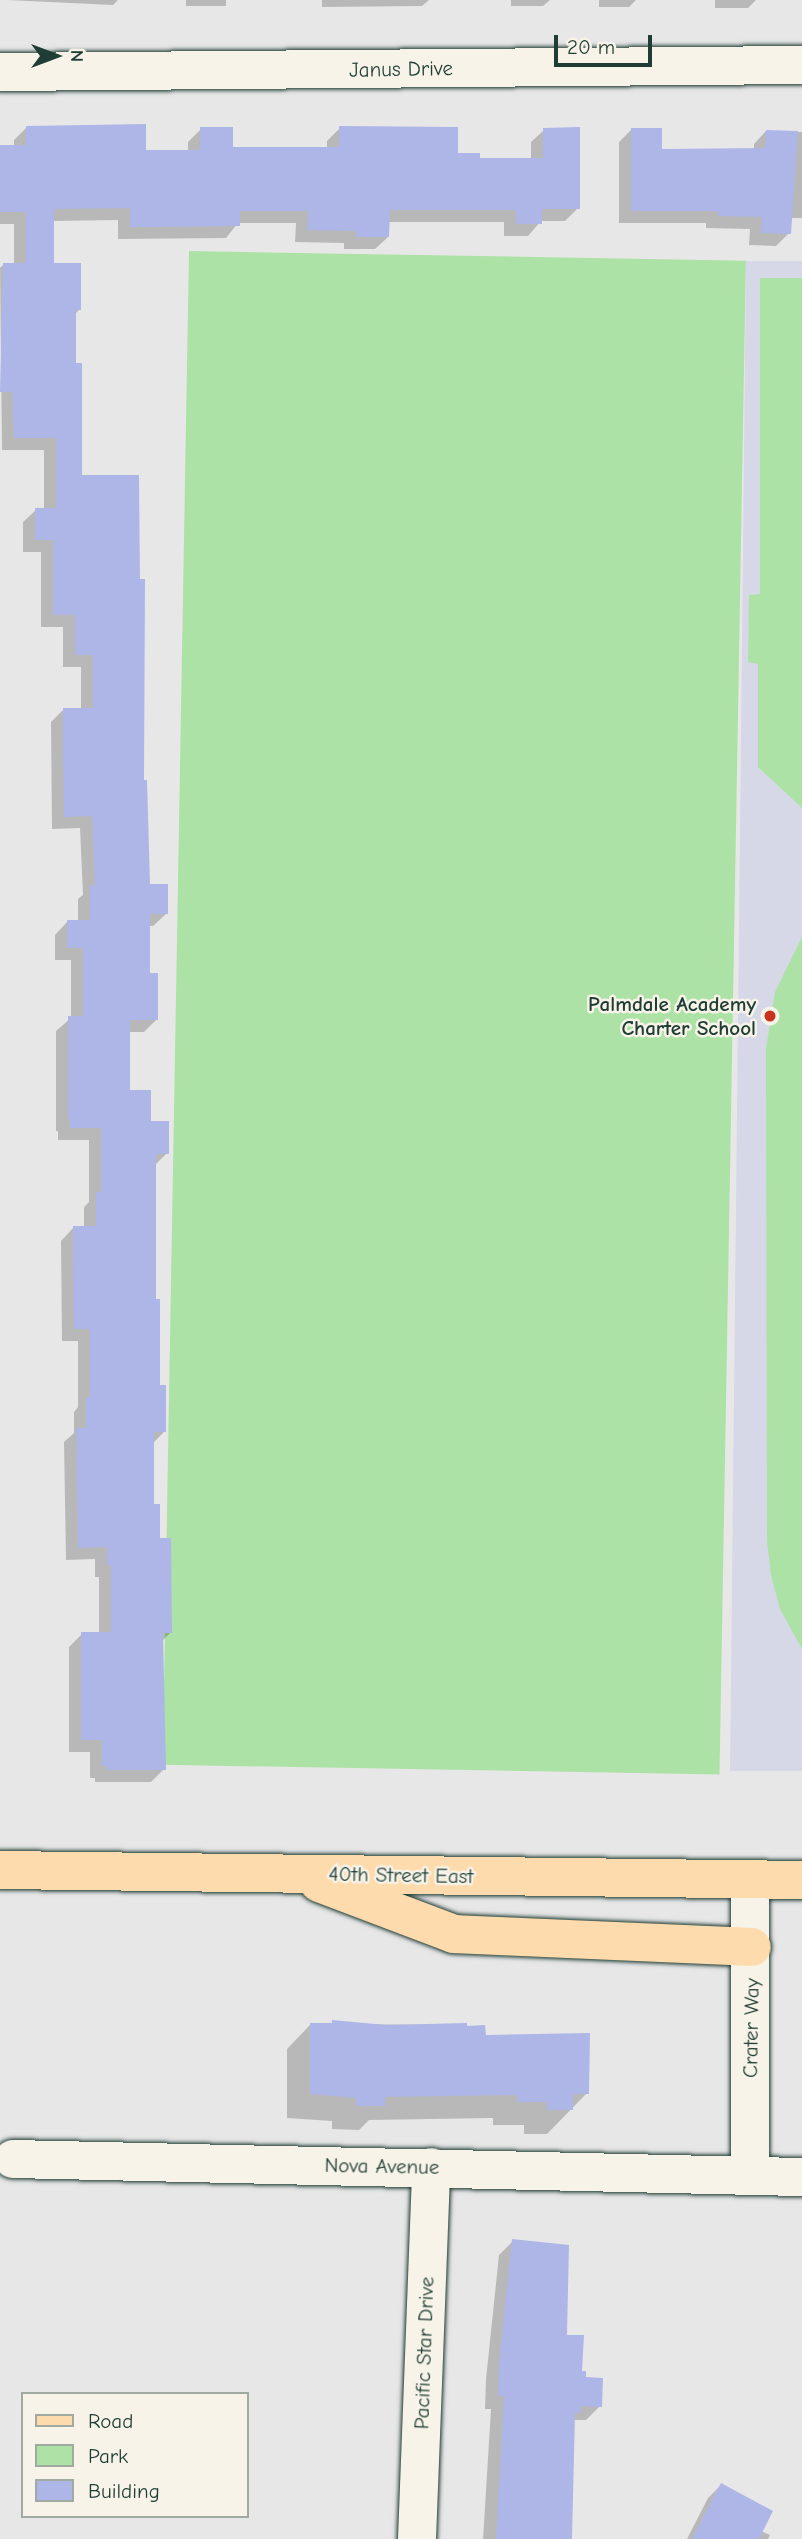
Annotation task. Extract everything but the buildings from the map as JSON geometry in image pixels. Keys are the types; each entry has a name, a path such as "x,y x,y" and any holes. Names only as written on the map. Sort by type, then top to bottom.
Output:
{"main road":[{"name":"40th Street East","path":"0,1870 802,1880"},
{"path":"294,1874 454,1934 752,1947"}],"street":[{"name":"Janus Drive","path":"0,72 802,65"},
{"name":"Crater Way","path":"750,1880 750,2176"},
{"name":"Nova Avenue","path":"13,2159 802,2177"},
{"name":"Pacific Star Drive","path":"417,2539 431,2167"}],"shaded area":[{"name":"Palmdale Academy Charter School","path":"746,261 802,261 802,1771 730,1771"}],"green space":[{"path":"189,251 746,261 719,1774 163,1765"},
{"path":"760,278 802,278 802,808 758,767 758,664 748,662 749,595 760,594"},
{"path":"802,937 802,1649 780,1609 771,1575 767,1541 766,1049 775,992"}],"place":[{"name":"Palmdale Academy Charter School","path":"770,1016"}]}
